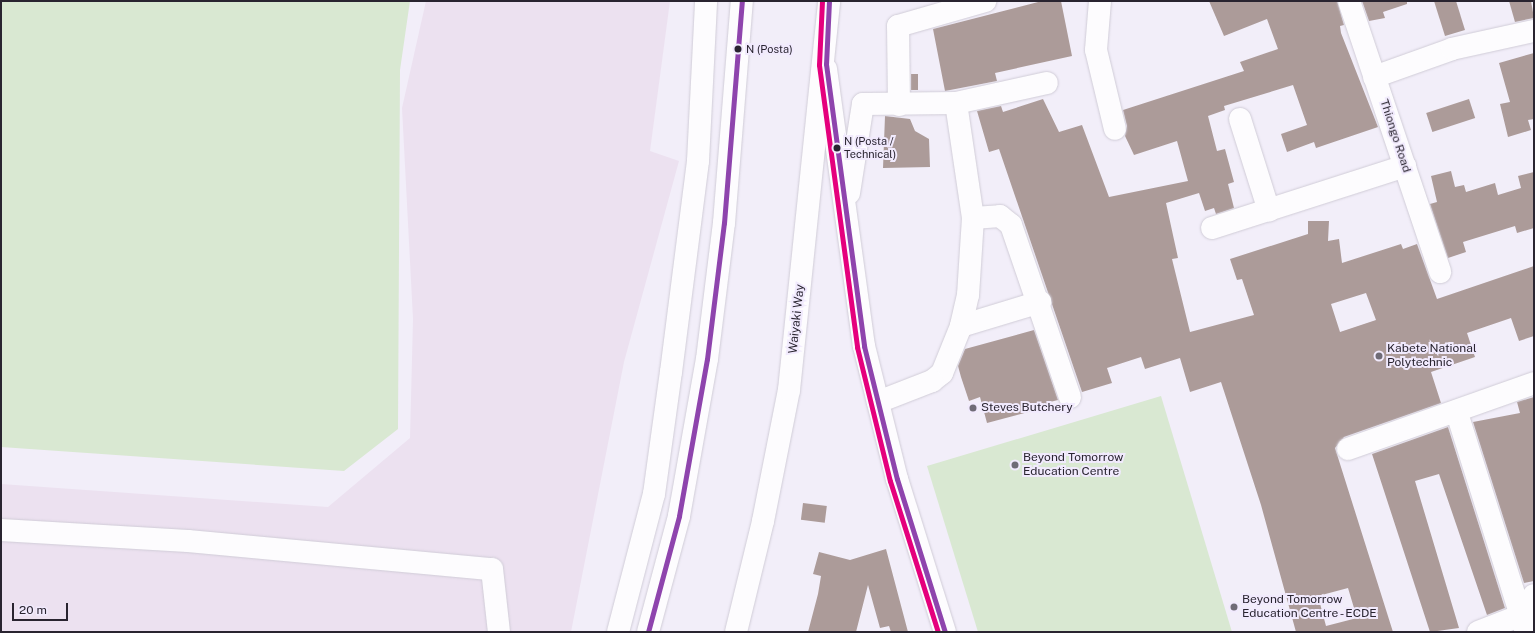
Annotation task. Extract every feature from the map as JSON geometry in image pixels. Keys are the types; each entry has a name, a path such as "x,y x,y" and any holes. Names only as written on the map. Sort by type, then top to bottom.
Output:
{"main road":[{"path":"618,632 654,494 672,372 698,161 706,1"},
{"path":"648,632 679,516 707,359 724,223 742,1"},
{"name":"Waiyaki Way","path":"736,632 763,521 789,390 826,64 829,1"},
{"path":"898,105 898,26 985,1"},
{"name":"Thiongo Road","path":"1349,1 1440,272"},
{"path":"1106,3 1096,50 1115,129"},
{"path":"1374,77 1452,49 1534,31"},
{"path":"826,64 855,296 878,402 897,479 945,632"},
{"path":"846,216 863,104 898,105 956,103 1047,83"},
{"path":"878,402 932,381 942,373 961,326 968,295 973,218 956,103"},
{"path":"1240,119 1269,212"},
{"path":"1212,228 1269,212 1405,166"},
{"path":"973,218 1000,216 1009,221 1040,302 1070,397"},
{"path":"961,326 1040,302"},
{"path":"1348,449 1457,413 1534,383"},
{"path":"1457,413 1524,624"},
{"path":"1,530 188,541 492,569 499,632"},
{"path":"1524,624 1534,595"},
{"path":"1478,632 1524,624"}],"shaded area":[{"path":"426,1 670,1 650,151 679,161 624,362 571,632 1,632 1,484 328,507 410,438 413,319 402,108"}],"green space":[{"path":"1,1 410,1 400,70 398,429 344,471 1,447"},
{"path":"1161,396 1232,632 978,632 927,466"}],"building":[{"path":"1042,1 1061,1 1072,56 995,73 997,81 945,91 933,29"},
{"path":"1209,1 1337,1 1344,25 1340,26 1341,33 1378,127 1316,148 1314,142 1287,152 1281,134 1307,125 1293,85 1224,106 1225,110 1208,116 1217,151 1225,149 1234,182 1228,184 1234,208 1216,214 1214,208 1205,211 1199,193 1166,203 1178,258 1172,259 1190,332 1254,315 1242,279 1237,280 1230,259 1308,234 1308,221 1329,221 1328,241 1339,239 1342,263 1401,244 1403,249 1417,244 1437,299 1534,266 1534,336 1519,341 1511,318 1467,333 1475,357 1431,372 1441,403 1344,437 1335,448 1393,632 1296,632 1261,505 1221,382 1190,392 1180,358 1145,369 1141,357 1107,368 1112,383 1082,392 999,149 989,152 977,111 1001,106 1003,112 1043,99 1059,132 1082,125 1109,197 1188,181 1177,141 1134,155 1125,136 1127,126 1123,110 1244,71 1240,62 1278,49 1267,19 1224,36","holes":["1366,293 1376,320 1340,332 1331,304","1348,588 1357,618 1326,626 1318,596"]},
{"path":"1362,1 1407,1 1407,4 1383,12 1385,18 1369,21"},
{"path":"1434,1 1456,1 1465,30 1445,36"},
{"path":"1509,1 1531,1 1534,18 1515,22"},
{"path":"1534,53 1534,119 1528,120 1531,130 1508,137 1500,104 1510,102 1499,63"},
{"path":"911,74 918,74 918,90 911,90"},
{"path":"1469,99 1475,118 1432,132 1426,113"},
{"path":"885,116 910,119 915,131 929,139 930,167 883,168"},
{"path":"1451,171 1455,187 1464,185 1466,192 1495,183 1498,195 1521,188 1518,176 1534,172 1534,228 1517,233 1515,226 1463,242 1466,252 1448,258 1430,204 1437,202 1431,176"},
{"path":"1034,330 1058,400 1050,402 1051,406 987,423 980,397 969,401 961,377 958,366 965,349"},
{"path":"1534,397 1534,581 1524,583 1473,422 1520,413 1517,402"},
{"path":"1448,427 1505,608 1487,615 1439,474 1415,481 1459,628 1430,632 1372,454"},
{"path":"803,503 827,506 825,523 801,520"},
{"path":"886,549 908,632 891,632 889,626 880,628 868,585 856,632 808,632 821,576 813,574 819,552 850,560"}],"transit line":[{"path":"648,632 679,516 707,359 724,223 742,1"},
{"path":"822,1 819,65 857,347 890,481 938,632"},
{"path":"829,1 826,64 864,346 897,479 945,632"}],"place":[{"name":"N (Posta)","path":"738,49"},
{"name":"N (Posta / Technical)","path":"837,148"},
{"name":"Kabete National Polytechnic","path":"1379,356"},
{"name":"Steves Butchery","path":"973,408"},
{"name":"Beyond Tomorrow Education Centre","path":"1015,465"},
{"name":"Beyond Tomorrow Education Centre - ECDE","path":"1234,607"}]}
